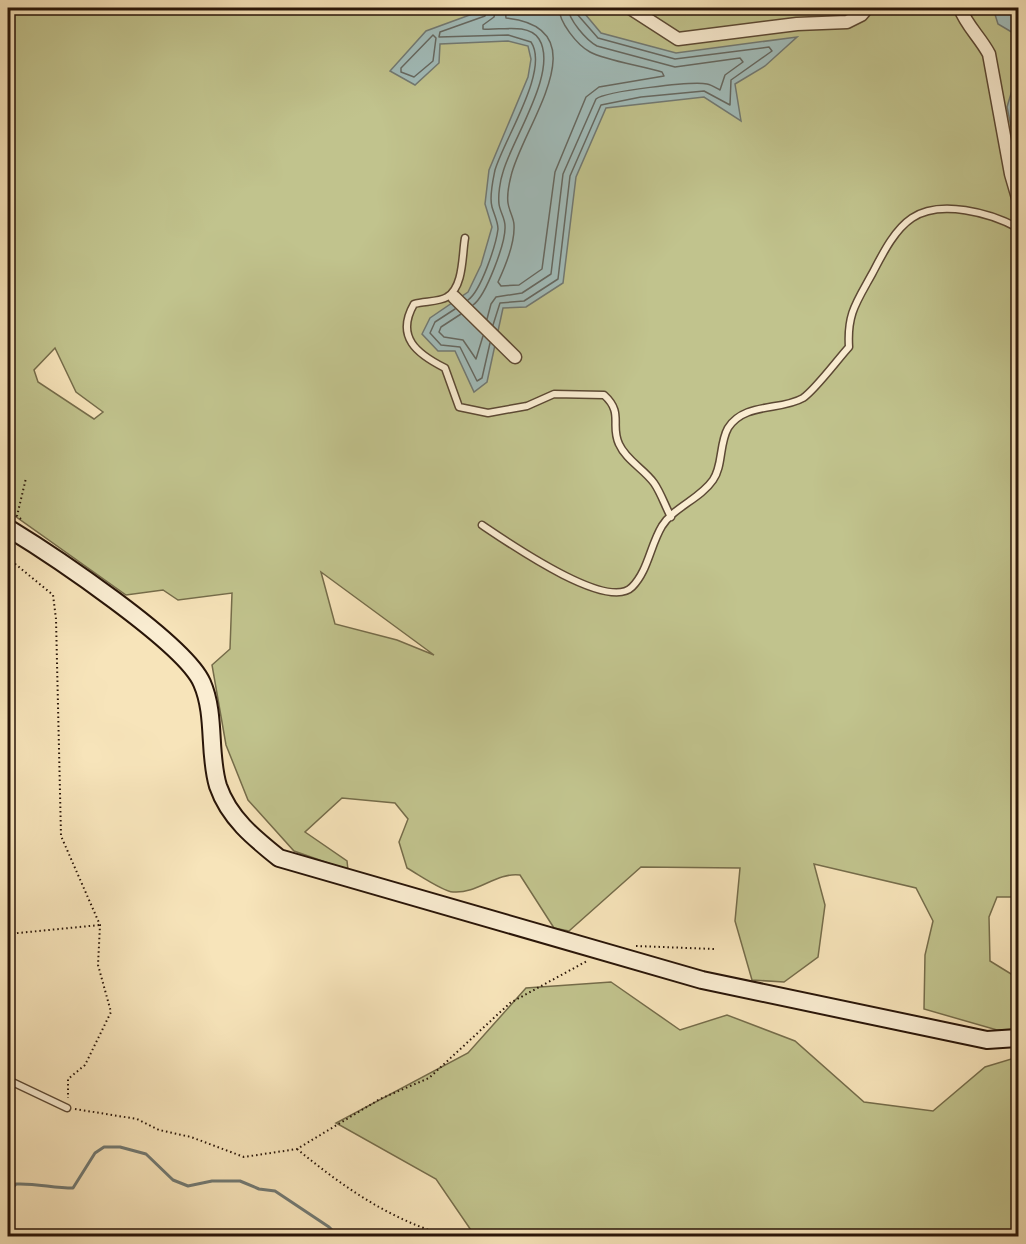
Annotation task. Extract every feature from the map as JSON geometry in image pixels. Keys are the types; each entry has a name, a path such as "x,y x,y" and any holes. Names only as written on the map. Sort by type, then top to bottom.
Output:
{"street":[{"path":"630,8 678,39 797,24 847,22 861,15 867,8"},
{"path":"960,8 966,23 982,40 989,54 1011,174 1018,198"},
{"path":"452,295 515,357"},
{"path":"8,528 118,604 182,655 202,682 218,786 240,825 279,858 702,980 987,1040 1018,1038"}],"lane":[{"path":"482,525 535,561 599,590 620,594 631,589 644,570 663,526 713,480 729,428 761,408 802,398 849,347 848,322 857,300 893,238 912,218 935,209 953,209 1004,220 1018,228"},
{"path":"465,238 459,275 452,295 414,304 407,316 408,339 422,353 445,368 459,407 488,413 527,406 554,394 604,395 613,403 617,417 619,443 636,467 654,483 671,517"},
{"path":"8,1080 67,1108"}],"path":[{"path":"24,521 17,516 26,478"},
{"path":"8,558 53,595 56,619 61,836 100,926 98,965 111,1012 85,1065 68,1079 67,1108 137,1119 159,1130 191,1137 244,1157 297,1149 380,1099 429,1078 510,1004 589,960"},
{"path":"8,934 100,926"},
{"path":"634,946 714,949"},
{"path":"297,1149 362,1199 402,1219 448,1236"}],"green space":[{"path":"8,8 1018,8 1018,897 997,897 989,917 990,961 1016,977 1018,970 1018,1029 997,1030 924,1009 925,955 933,921 916,888 814,864 825,905 818,957 784,982 752,980 735,921 740,868 641,867 569,931 554,928 520,875 503,877 471,890 453,892 437,886 407,868 399,842 408,819 395,803 342,798 305,832 347,861 348,870 294,851 248,800 226,745 212,665 230,649 232,593 178,600 163,590 126,595 8,511","holes":["55,348 76,392 103,412 94,419 38,382 34,370","321,572 434,655 397,640 335,624"]},
{"path":"611,982 680,1030 727,1015 795,1041 864,1102 933,1111 985,1067 1018,1057 1018,1236 475,1236 436,1179 336,1123 468,1053 526,988"}],"water":[{"path":"580,8 601,33 676,53 797,37 765,66 735,84 741,121 704,97 606,108 576,177 563,283 526,307 503,308 487,382 474,392 455,351 438,351 422,334 430,318 468,292 481,265 492,227 485,204 489,170 528,77 531,59 528,46 508,41 440,44 439,63 415,85 390,71 426,31 486,9"},
{"path":"993,8 1018,8 1018,160 1007,107 1013,87 1015,34 998,24"}],"waterway":[{"path":"8,1193 16,1184 73,1188 95,1153 104,1147 120,1147 146,1154 173,1180 188,1186 212,1181 240,1181 259,1189 275,1191 329,1227 338,1236"}]}
